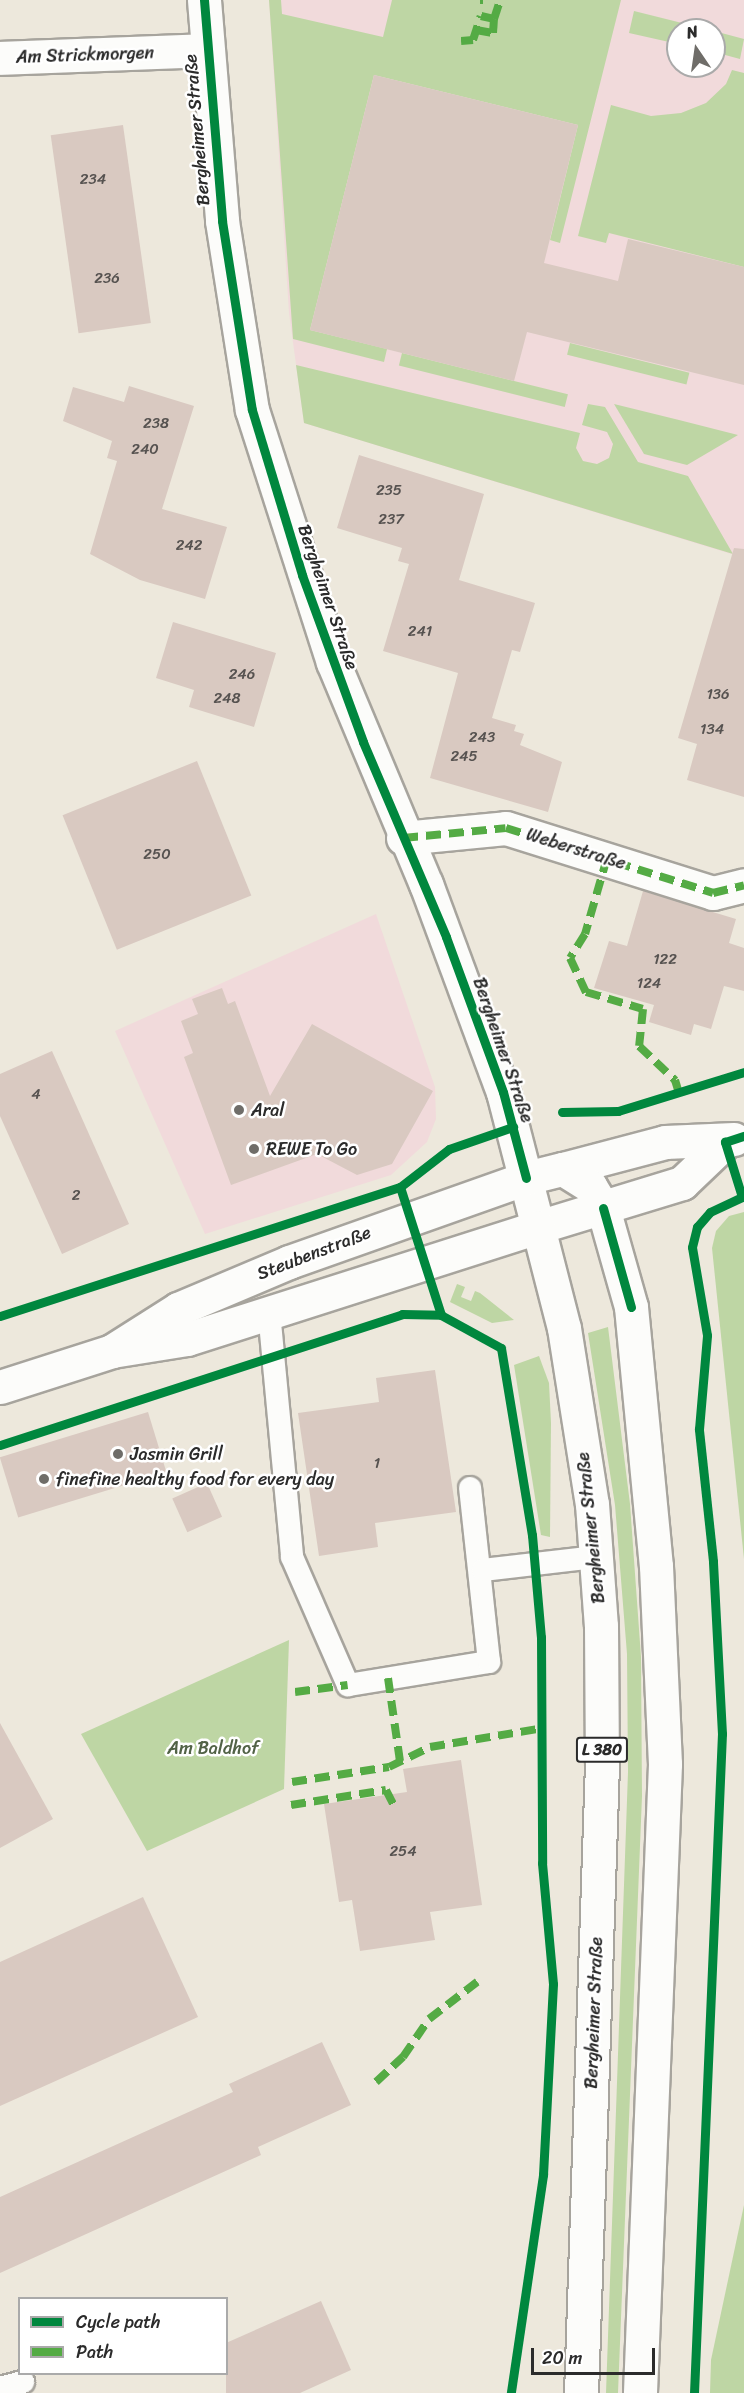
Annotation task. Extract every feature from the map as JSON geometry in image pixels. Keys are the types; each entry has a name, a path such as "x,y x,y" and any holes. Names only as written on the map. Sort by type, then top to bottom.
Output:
{"main road":[{"name":"Bergheimer Straße","path":"204,0 206,50 229,277 252,410 302,575 403,838 426,884 503,1092 564,1328 596,1557 602,1764 581,2393"},
{"name":"Am Strickmorgen","path":"0,58 206,50"},
{"name":"Weberstraße","path":"403,838 506,828 713,893 744,885"},
{"path":"526,1178 665,1142 734,1139"},
{"path":"538,1227 682,1183 734,1139"},
{"path":"563,1169 590,1186 603,1208 631,1307 656,1566 665,1764 640,2393"},
{"name":"Steubenstraße","path":"112,1351 177,1309 279,1266 526,1178"},
{"name":"Steubenstraße","path":"0,1387 112,1351 187,1339 538,1227"}],"lane":[{"path":"269,1312 292,1557 348,1685 489,1662 483,1570 470,1488"},
{"path":"483,1570 596,1557"},
{"path":"0,2388 23,2382"}],"shaded area":[{"path":"269,0 744,0 744,558 304,423 289,313"},
{"path":"376,914 435,1087 436,1119 427,1142 391,1175 205,1234 115,1031"}],"green space":[{"path":"269,0 281,0 282,14 383,37 392,0 621,0 560,243 550,240 578,125 374,75 310,330 387,349 384,362 293,339"},
{"path":"634,11 666,19 666,41 629,33"},
{"path":"726,34 744,39 740,59 726,55"},
{"path":"732,70 744,73 744,267 609,233 606,243 578,236 611,105 651,116 681,113 706,103 726,84"},
{"path":"570,343 689,373 686,384 567,355"},
{"path":"402,353 568,394 565,407 399,366"},
{"path":"296,365 580,433 576,448 583,461 597,464 609,458 613,444 607,432 582,425 588,404 605,407 638,462 688,476 733,554 304,423"},
{"path":"614,404 738,435 687,465 644,454"},
{"path":"744,1212 744,1559 712,1248 716,1231 729,1216"},
{"path":"457,1284 465,1287 461,1297 471,1301 475,1291 480,1293 514,1320 492,1323 450,1302"},
{"path":"608,1327 630,1504 641,1657 642,1796 618,2393 606,2393 628,1772 627,1654 615,1505 588,1333"},
{"path":"539,1356 549,1383 550,1537 541,1535 514,1365"},
{"name":"Am Baldhof","path":"289,1640 284,1789 147,1851 81,1734"},
{"path":"744,2205 744,2393 710,2393 711,2360"}],"building":[{"path":"374,75 578,125 544,263 618,281 628,239 744,267 744,385 527,332 514,381 310,330"},
{"path":"123,125 151,323 79,333 51,135"},
{"path":"129,386 194,406 162,509 227,527 205,599 140,580 90,554 117,461 107,458 112,441 63,421 73,387 124,402"},
{"path":"359,455 484,494 459,580 535,603 520,652 512,650 492,718 516,725 514,731 524,734 520,745 562,762 548,812 430,778 458,673 383,651 409,564 398,561 402,548 337,528"},
{"path":"734,548 744,549 744,797 687,780 697,744 678,738"},
{"path":"173,622 276,653 254,727 189,707 194,690 156,678"},
{"path":"197,761 251,895 117,950 63,815"},
{"path":"643,891 736,919 729,943 744,948 744,991 724,986 711,1029 694,1024 691,1035 649,1022 654,1005 594,988 609,941 627,946"},
{"path":"222,988 228,1004 235,1001 270,1096 312,1024 433,1091 392,1164 357,1175 317,1154 231,1185 184,1057 193,1053 181,1021 198,1014 192,999"},
{"path":"52,1051 129,1224 62,1254 0,1116 0,1074"},
{"path":"435,1370 456,1512 375,1523 378,1547 319,1556 298,1413 379,1402 376,1378"},
{"path":"148,1412 166,1472 18,1518 0,1457"},
{"path":"207,1483 222,1517 187,1532 172,1498"},
{"path":"0,1723 53,1819 0,1848"},
{"path":"461,1760 482,1905 430,1912 435,1940 360,1951 352,1900 339,1902 324,1804 407,1792 403,1769"},
{"path":"143,1897 198,2017 0,2106 0,1962"},
{"path":"322,2042 351,2105 258,2147 261,2155 0,2273 0,2197 233,2092 229,2084"},
{"path":"321,2301 351,2370 300,2393 226,2393 228,2342"}],"marked path":[{"path":"461,41 473,40 481,16 494,19 500,0"},
{"path":"476,30 493,33 494,19"},
{"path":"403,838 506,828 713,893 744,885"},
{"path":"607,858 585,934 570,958 586,992 643,1009 639,1046 675,1080 679,1093"},
{"path":"388,1678 400,1761"},
{"path":"295,1692 348,1685"},
{"path":"292,1782 389,1767 430,1747 544,1728"},
{"path":"291,1805 386,1790 393,1804"},
{"path":"376,2082 403,2057 429,2019 477,1982"}],"cycle path":[{"path":"204,0 222,221 252,410 302,575 363,742 446,937 503,1092 526,1178"},
{"path":"562,1112 618,1111 744,1072"},
{"path":"0,1316 400,1187 449,1149 513,1127"},
{"path":"742,1197 725,1142 744,1136"},
{"path":"400,1187 441,1315"},
{"path":"694,2393 722,1734 713,1561 699,1429 707,1335 692,1247 697,1227 710,1212 744,1196"},
{"path":"603,1208 631,1307"},
{"path":"0,1445 402,1314 441,1315 501,1348 532,1535 541,1637 542,1863 553,1984 543,2175 511,2393"}],"place":[{"name":"Aral","path":"239,1110"},
{"name":"REWE To Go","path":"254,1149"},
{"name":"Jasmin Grill","path":"118,1454"},
{"name":"finefine healthy food for every day","path":"44,1479"}]}
